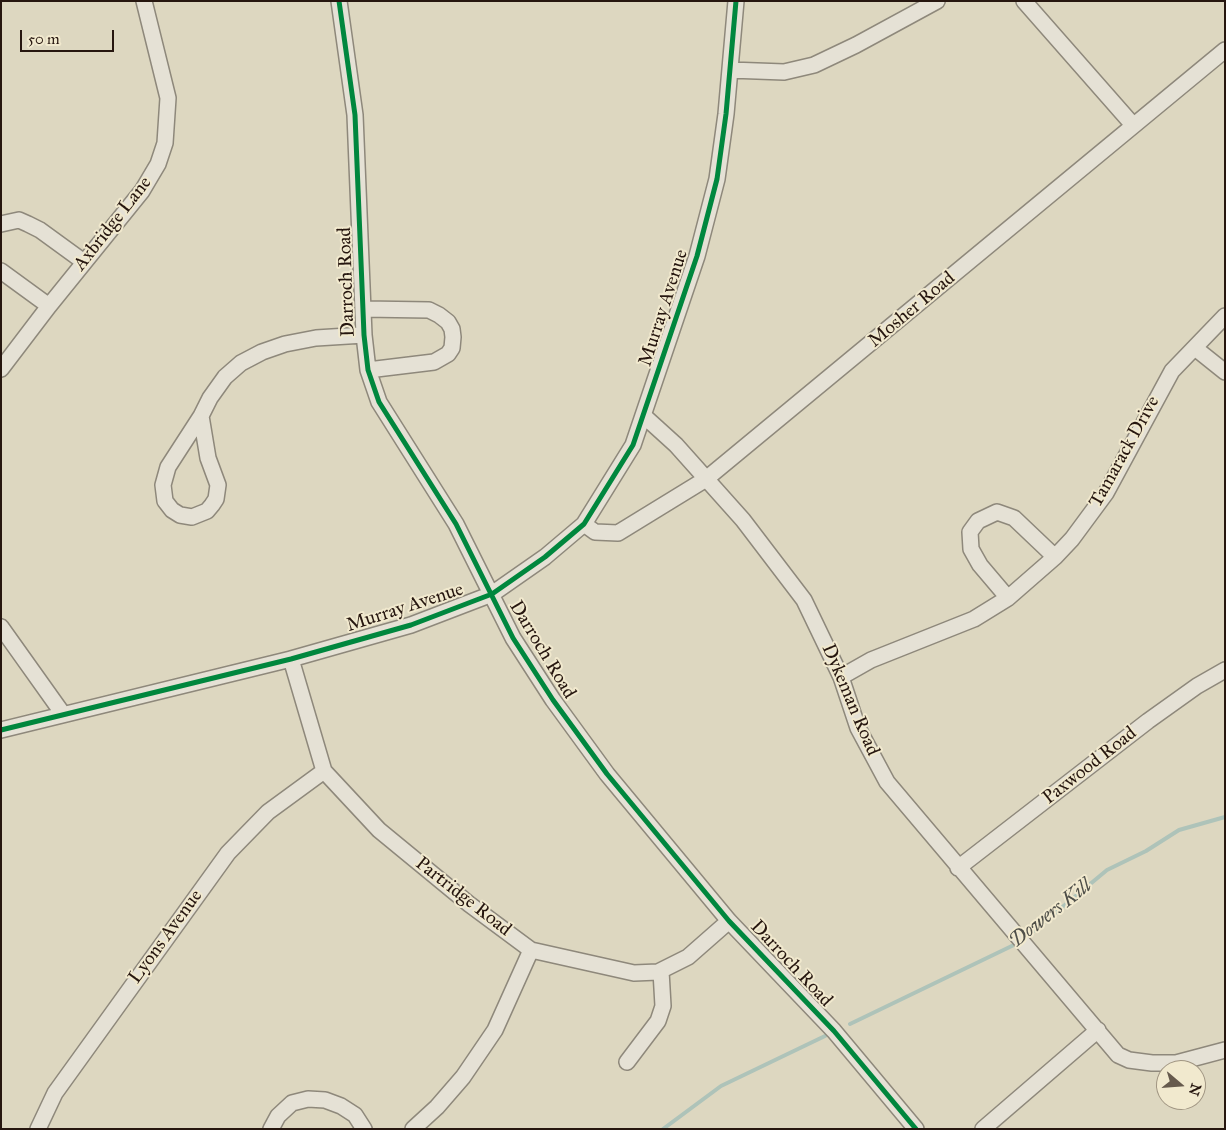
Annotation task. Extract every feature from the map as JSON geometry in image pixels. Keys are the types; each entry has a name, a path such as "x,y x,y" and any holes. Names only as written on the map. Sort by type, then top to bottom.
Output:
{"street":[{"name":"Axbridge Lane","path":"1,369 142,191 158,164 164,142 168,98 144,1"},
{"name":"Darroch Road","path":"338,1 355,114 364,335 368,370 379,402 456,524 513,638 553,700 607,774 730,921 834,1031 916,1129"},
{"name":"Murray Avenue","path":"1,730 291,659 411,625 492,594 545,557 584,524 632,445 644,416 697,256 717,179 736,1"},
{"path":"730,70 784,72 814,65 856,46 937,1"},
{"path":"1024,1 1133,125"},
{"name":"Mosher Road","path":"584,524 596,532 618,533 706,479 1225,50"},
{"path":"1,224 19,220 28,224 40,230 84,262"},
{"path":"1,271 49,306"},
{"name":"Darroch Road","path":"364,308 429,310 439,314 448,322 452,328 453,337 452,348 448,354 434,362 368,370"},
{"name":"Tamarack Drive","path":"841,676 871,660 974,619 1008,598 1055,557 1072,539 1106,493 1161,388 1172,371 1225,316"},
{"path":"201,416 208,458 218,485 216,499 212,505 206,511 192,517 180,515 172,510 165,501 163,485 168,467 225,376 241,363 262,352 286,344 364,335"},
{"path":"1195,348 1225,372"},
{"name":"Dykeman Road","path":"644,416 676,445 765,546 804,600 841,676 858,728 887,782 1118,1055 1129,1060 1152,1063 1176,1063 1225,1050"},
{"path":"1008,598 980,565 971,549 970,532 978,521 997,512 1014,518 1055,557"},
{"path":"1,626 63,714"},
{"name":"Partridge Road","path":"291,659 324,771 380,830 469,904 531,950 634,973 661,971 688,957 730,921"},
{"name":"Paxwood Road","path":"958,868 1148,721 1197,686 1225,670"},
{"name":"Lyons Avenue","path":"38,1129 55,1092 222,860 268,812 324,771"},
{"path":"413,1129 437,1107 463,1077 495,1030 531,950"},
{"path":"627,1062 658,1020 663,1006 661,971"},
{"path":"983,1129 1098,1030"},
{"path":"272,1129 278,1116 292,1103 308,1099 325,1100 342,1106 355,1115 364,1129"}],"waterway":[{"name":"Dowers Kill","path":"1024,939 1107,870 1146,851 1179,830 1225,817"},
{"name":"Dowers Kill","path":"850,1024 1018,943"},
{"name":"Dowers Kill","path":"663,1129 721,1086 825,1036"}],"cycle path":[{"path":"339,1 355,115 364,335 368,370 379,402 456,524 513,638 553,700 607,774 729,921 834,1031 916,1129"},
{"path":"1,730 291,659 411,625 492,594 545,557 584,524 633,445 697,256 717,179 726,114 736,1"}]}
